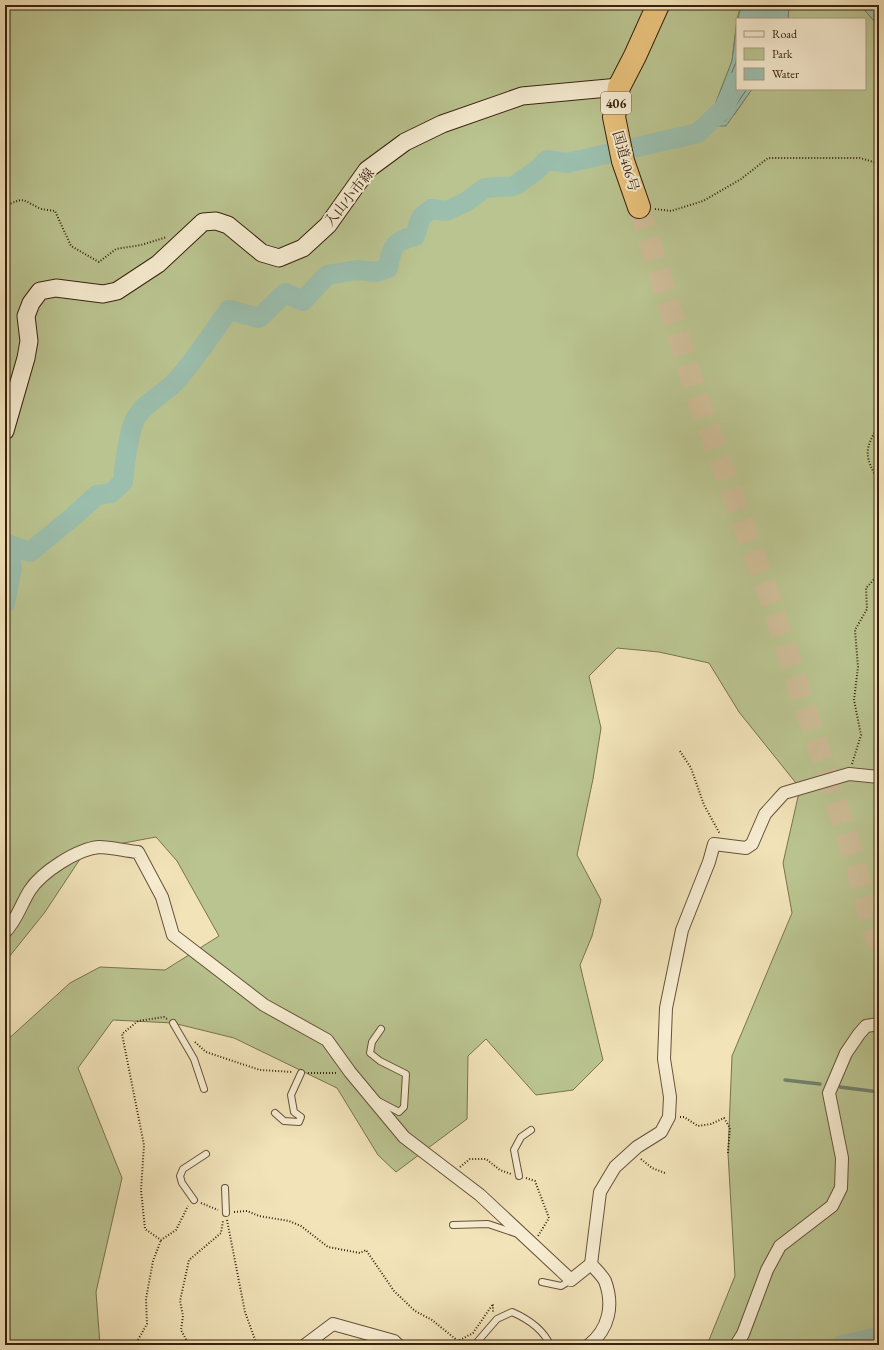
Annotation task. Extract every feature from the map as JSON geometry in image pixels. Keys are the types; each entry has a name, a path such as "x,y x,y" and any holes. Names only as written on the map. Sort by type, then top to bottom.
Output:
{"highway":[{"name":"国道406号","path":"640,207 623,161 614,117 619,88 658,5"}],"main road":[{"name":"入山小市線","path":"5,431 26,358 29,340 26,316 31,302 40,290 56,288 103,294 118,291 158,264 203,222 216,221 228,225 262,253 278,258 302,248 323,230 367,170 405,142 442,124 522,96 619,88"}],"street":[{"path":"5,932 16,918 31,889 43,876 61,862 89,849 99,847 138,852 162,897 173,935 264,1005 327,1040 350,1072 404,1137 480,1195 571,1280 591,1264 600,1192 615,1167 642,1144 661,1132 669,1117 670,1097 664,1059 663,1038 666,1008 682,930 709,862 714,844 746,848 752,844 765,814 784,793 849,774 879,776"},
{"path":"736,1345 743,1334 767,1270 780,1246 832,1206 841,1188 842,1158 829,1093 846,1052 859,1034 866,1026 879,1024"},
{"path":"589,1345 605,1328 610,1308 604,1280 591,1264"},
{"path":"305,1345 333,1324 394,1340 398,1345"}],"lane":[{"path":"173,1023 194,1059 204,1089"},
{"path":"370,1096 399,1112 404,1107 406,1074 380,1061 370,1052 372,1042 381,1029"},
{"path":"275,1113 284,1121 299,1122 301,1117 294,1112 291,1095 301,1073"},
{"path":"519,1176 514,1150 521,1137 531,1130"},
{"path":"194,1200 182,1184 180,1176 184,1169 206,1154"},
{"path":"225,1188 226,1213"},
{"path":"453,1225 488,1224 523,1236"},
{"path":"542,1282 561,1286 571,1280"},
{"path":"478,1341 497,1319 512,1312 524,1318 546,1335 550,1345"}],"path":[{"path":"640,207 671,211 703,201 741,179 768,158 860,158 877,164 879,168"},
{"path":"5,206 19,200 29,201 38,208 56,211 71,246 99,262 116,249 141,245 179,233 189,234"},
{"path":"879,220 879,229"},
{"path":"879,425 868,443 868,462 879,483"},
{"path":"849,774 861,735 854,700 858,667 855,630 867,609 866,588 879,574"},
{"path":"680,751 691,768 704,805 727,845"},
{"path":"161,1240 146,1229 141,1190 144,1146 122,1034 138,1021 164,1017 206,1052 260,1070 301,1073 350,1072"},
{"path":"669,1117 684,1116 698,1126 711,1124 724,1118 730,1128 728,1153"},
{"path":"642,1144 638,1156 652,1168 665,1173"},
{"path":"454,1175 470,1159 486,1160 500,1170 535,1181 549,1218 538,1236 523,1236"},
{"path":"135,1345 147,1324 146,1299 153,1261 161,1240 176,1230 190,1203 194,1200 226,1213 247,1211 259,1216 289,1221 301,1226 328,1247 360,1253 366,1250 394,1291 415,1311 432,1320 458,1341 473,1333 493,1304 493,1316 507,1314"},
{"path":"189,1345 180,1330 183,1316 180,1302 189,1260 221,1233 223,1218 226,1213"},
{"path":"226,1213 245,1312 257,1345"}],"green space":[{"path":"5,5 741,5 737,18 736,18 732,61 713,110 701,127 702,133 712,125 734,115 751,90 866,90 866,18 788,18 789,5 860,5 875,22 879,23 879,1345 707,1345 735,1276 728,1153 732,1056 792,913 783,863 800,788 739,712 709,663 659,652 617,648 589,676 601,728 593,779 577,855 601,900 592,936 580,965 603,1060 573,1090 536,1095 486,1039 468,1056 467,1119 396,1172 378,1155 337,1088 234,1038 173,1023 113,1020 78,1068 122,1178 96,1292 100,1345 5,1345 5,1042 70,983 100,967 165,970 219,936 177,861 156,837 86,850 45,912 5,962"}],"water":[{"path":"741,5 789,5 788,18 738,18"},
{"path":"860,5 879,5 879,23 875,22"},
{"path":"736,31 736,90 751,90 726,126 712,126 702,133 701,127 713,110 732,61"}],"waterway":[{"path":"5,604 12,567 7,544 30,552 97,495 111,493 123,482 129,441 135,419 149,403 171,386 183,373 229,310 259,318 285,293 303,301 327,275 357,270 376,272 388,268 392,250 402,240 415,236 421,217 431,209 446,211 466,202 485,188 514,186 537,170 547,160 567,163 698,133 724,108 736,83"},
{"path":"785,1080 820,1084"},
{"path":"840,1087 879,1092"},
{"path":"842,1345 879,1337"}],"tunnel":[{"path":"639,207 698,399 766,587 855,861 870,921 879,946"}]}
